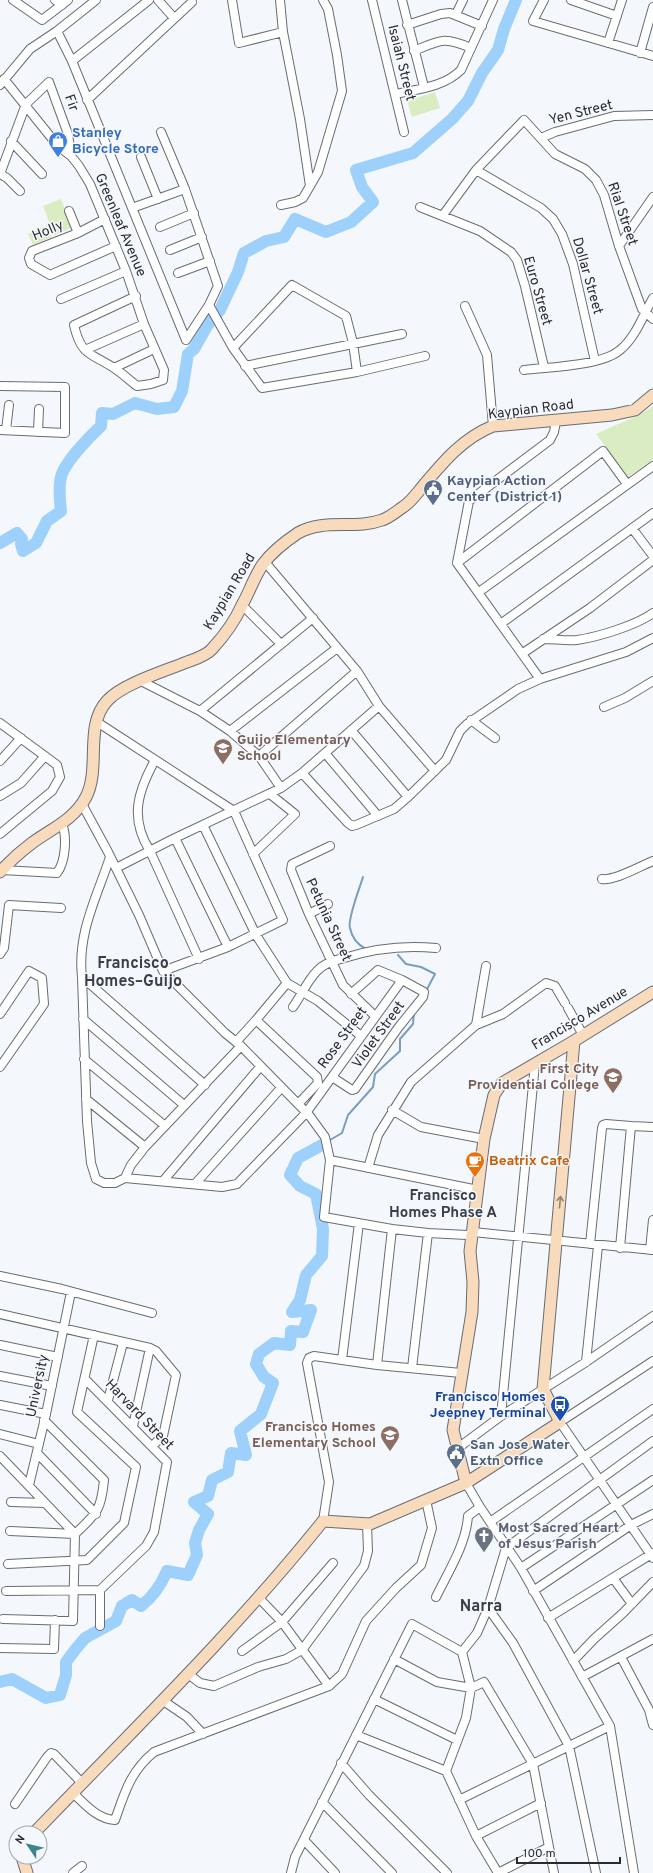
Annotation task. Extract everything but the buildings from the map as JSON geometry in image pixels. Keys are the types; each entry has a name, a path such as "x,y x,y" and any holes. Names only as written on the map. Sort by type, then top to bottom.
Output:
{"street":[{"path":"13,0 42,20 62,2"},
{"path":"2,82 30,49 96,0"},
{"path":"72,61 149,0"},
{"path":"158,0 174,18"},
{"path":"232,0 239,43 283,32"},
{"path":"280,0 283,32 300,119 310,186"},
{"path":"281,205 295,202 304,198 318,172 342,91 328,9 323,0"},
{"name":"Isaiah Street","path":"372,0 404,132"},
{"path":"403,0 407,25 424,87"},
{"path":"456,14 463,0"},
{"path":"396,94 442,83 453,78 461,70 493,0"},
{"path":"544,0 533,21 653,56"},
{"path":"571,0 617,16"},
{"path":"608,43 622,0"},
{"path":"87,100 192,2"},
{"path":"640,52 653,7"},
{"path":"407,25 441,14 456,14 482,26"},
{"path":"57,30 72,61 186,340 210,307 218,286 194,213 162,132"},
{"path":"414,51 439,40 450,40 471,48"},
{"name":"Greenleaf Avenue","path":"2,82 26,104 58,146 71,156 90,184 136,296 144,324 164,370 163,380 137,386 114,368"},
{"name":"Fir","path":"26,104 49,82 68,134 71,156"},
{"path":"20,191 7,178 0,174 26,104"},
{"name":"Yen Street","path":"541,138 555,132 614,116 653,115"},
{"name":"Rial Street","path":"476,170 524,120 556,154 585,169 596,180 604,195 619,246 645,314"},
{"path":"11,141 42,174"},
{"path":"141,158 158,199"},
{"path":"443,215 476,170"},
{"name":"Dollar Street","path":"476,170 541,208 554,219 562,234 573,264 595,361"},
{"path":"132,208 185,189"},
{"path":"619,246 653,197"},
{"name":"Euro Street","path":"420,208 443,215 480,231 511,252 517,260 544,367"},
{"path":"69,211 78,233"},
{"path":"160,227 194,213"},
{"name":"Holly","path":"105,219 78,233 32,251 29,258 31,264 50,275 116,246"},
{"path":"170,250 202,237"},
{"path":"178,273 210,261"},
{"path":"61,299 126,271"},
{"path":"232,348 292,285 346,316 353,343 357,372"},
{"path":"136,296 74,325 77,337 90,356 114,368 154,349"},
{"path":"524,370 595,361 610,357 621,350 639,326 653,298"},
{"path":"465,306 487,355 492,426"},
{"path":"210,307 232,348 262,388 278,387 357,372 425,356"},
{"path":"645,314 653,319"},
{"path":"85,350 144,324"},
{"path":"245,366 402,334"},
{"path":"0,386 65,387 65,433 3,430 9,405"},
{"name":"Kaypian Road","path":"1,871 9,861 32,843 67,820 82,804 87,796 92,778 97,722 100,709 118,692 210,651 223,636 242,605 256,575 265,562 298,533 314,526 362,524 383,520 406,505 460,446 474,434 492,426 556,421 634,410 653,395"},
{"path":"38,432 39,409"},
{"path":"540,679 502,623 457,563 469,501 550,440 554,432 556,421"},
{"path":"457,563 603,451 627,484"},
{"path":"479,592 653,466"},
{"path":"502,623 653,513"},
{"path":"632,528 653,556"},
{"path":"523,653 590,608 653,560"},
{"path":"265,562 357,671 379,706 435,771"},
{"path":"242,605 281,644"},
{"path":"543,639 578,640 618,630 647,618 653,613"},
{"path":"200,711 313,618"},
{"path":"302,773 352,826 378,816 394,809 446,760 460,731 471,720 518,689 540,679 626,652 653,638"},
{"path":"230,731 337,648"},
{"path":"259,756 357,671"},
{"path":"141,681 200,711 230,731 259,756 281,788"},
{"path":"604,707 625,698 653,681"},
{"path":"116,868 175,838 281,788 302,773 379,706"},
{"path":"471,720 495,738"},
{"path":"97,722 234,811 283,920 256,935 199,959 163,972"},
{"path":"0,723 57,765 60,777 52,791 0,834"},
{"path":"351,730 408,797"},
{"path":"0,761 21,738"},
{"path":"325,753 378,816"},
{"path":"0,796 21,784 45,756"},
{"path":"155,760 144,780 139,795 137,810 139,827 144,842 150,851 199,959"},
{"path":"253,854 295,814 270,794"},
{"path":"82,804 139,915 163,972 239,1044 298,1104 324,1137 330,1160 324,1217 392,1229 428,1233 467,1235 473,1232 598,1246 652,1250 653,1220"},
{"path":"1,871 57,873 66,834 62,824"},
{"path":"203,825 256,935 287,983 304,992 329,1009 360,1036"},
{"path":"175,838 228,947"},
{"name":"Petunia Street","path":"330,846 291,866 309,914 343,984 375,1016"},
{"path":"110,857 88,916 80,961 82,977 86,1099 145,1147"},
{"path":"602,878 607,880 653,861"},
{"path":"309,914 328,904"},
{"path":"0,954 4,948 9,905 61,908"},
{"path":"293,1008 316,971 333,961 360,952 385,948 417,946 436,948"},
{"path":"476,1025 486,966"},
{"path":"352,994 378,970 402,980"},
{"path":"0,1014 29,971 42,978 44,1004 0,1067"},
{"path":"82,977 205,1085"},
{"name":"Rose Street","path":"86,1099 91,1163 96,1180 104,1183 115,1183 125,1178 222,1187 237,1184 306,1113 360,1036 402,980"},
{"name":"Violet Street","path":"332,1077 352,1090 355,1090 398,1028 423,997 423,991 402,980"},
{"path":"125,1178 131,1165 145,1147 164,1125 205,1085 287,983"},
{"path":"368,1168 378,1135 392,1110 411,1082 476,1025 503,1014 546,983 555,986 566,1005 579,1038 556,1241 543,1389 560,1422 652,1555 548,1618"},
{"name":"Francisco Avenue","path":"466,1483 453,1430 472,1312 473,1282 470,1250 484,1139 494,1095 502,1083 579,1038 653,992"},
{"path":"83,1019 184,1105"},
{"path":"256,1020 319,1080 318,1083 298,1104"},
{"path":"84,1059 164,1125"},
{"path":"501,1416 535,1064"},
{"path":"163,1181 260,1066"},
{"path":"194,1184 281,1088"},
{"path":"392,1110 421,1127 484,1139"},
{"path":"590,1244 603,1125 653,1127"},
{"path":"620,1248 631,1126"},
{"path":"330,1160 478,1190"},
{"path":"342,1360 359,1223"},
{"path":"377,1365 392,1229"},
{"path":"412,1368 428,1233"},
{"path":"586,1362 598,1246"},
{"path":"0,1276 71,1292 152,1313"},
{"name":"University","path":"29,1485 52,1386 71,1292"},
{"path":"0,1314 150,1348 156,1351 176,1375 163,1436 152,1446"},
{"path":"458,1448 501,1416 652,1319"},
{"path":"8,1564 87,1560 124,1523 136,1467 77,1412 94,1335"},
{"path":"108,1400 123,1342"},
{"path":"0,1346 58,1357"},
{"path":"133,1426 150,1348"},
{"path":"42,1825 162,1700 289,1564 323,1520 329,1482 307,1363 308,1358 314,1356 377,1365 461,1373"},
{"path":"323,1520 370,1524 466,1483 653,1361"},
{"path":"0,1376 52,1386"},
{"name":"Harvard Street","path":"85,1379 108,1400 167,1462 154,1532 146,1546 100,1590"},
{"path":"0,1405 45,1417 104,1480 101,1499 96,1514 74,1534 10,1531"},
{"path":"490,1522 653,1409"},
{"path":"0,1434 39,1444"},
{"path":"462,1652 477,1633 488,1608 506,1548 653,1441"},
{"path":"37,1453 96,1514"},
{"path":"0,1456 74,1534 73,1621 3,1619"},
{"path":"521,1568 653,1480"},
{"path":"466,1483 480,1508 521,1568 610,1726 634,1873"},
{"path":"73,1793 100,1816 114,1820 133,1773 154,1752 230,1725 329,1686 342,1674 366,1621 396,1588 421,1564 432,1528 426,1500"},
{"path":"11,1502 45,1503"},
{"path":"436,1597 458,1553 468,1523 468,1516 480,1508"},
{"path":"533,1591 632,1525 653,1514"},
{"path":"187,1673 200,1683 214,1686 258,1667 286,1659 302,1650 364,1566 368,1551 367,1524"},
{"path":"242,1651 282,1622 332,1563"},
{"path":"613,1578 632,1604"},
{"path":"573,1661 653,1582"},
{"path":"6,1591 100,1590 100,1626"},
{"path":"258,1597 282,1622 329,1686"},
{"path":"488,1608 513,1643 569,1746 596,1873"},
{"path":"0,1648 54,1649 55,1620"},
{"path":"291,1873 295,1857 412,1624 462,1652 472,1688 466,1718 446,1771 476,1836 498,1873 549,1847"},
{"path":"582,1677 653,1639"},
{"path":"621,1657 649,1710 653,1725"},
{"path":"394,1659 437,1682 472,1688 484,1682 533,1764 554,1873"},
{"path":"374,1699 457,1740"},
{"path":"162,1700 187,1717 203,1734"},
{"path":"459,1800 610,1726"},
{"path":"356,1735 446,1771"},
{"path":"16,1804 51,1753 54,1754 82,1783"},
{"path":"341,1763 369,1795 446,1873"},
{"path":"322,1802 392,1873"},
{"path":"476,1836 540,1803"},
{"path":"304,1840 335,1873"},
{"path":"73,1873 82,1866"}],"green space":[{"path":"435,92 440,108 412,117 407,101"},
{"path":"61,199 72,228 54,235 43,206"},
{"path":"47,226 52,237 33,245 28,234"},
{"path":"653,406 653,460 628,477 596,434 633,418"}],"waterway":[{"path":"0,543 17,533 22,539 21,544 23,551 36,543 47,521 61,511 60,485 63,471 78,450 101,426 102,413 113,414 135,403 157,409 174,407 182,391 188,354 194,349 207,326 220,310 238,272 244,253 266,241 284,237 295,219 326,232 351,222 373,202 362,187 356,170 413,153 452,119 468,101 482,73 498,50 504,29 516,0"},
{"path":"363,877 350,918 350,924 351,932 354,938 366,949"},
{"path":"398,955 406,964 421,967 435,974 426,991"},
{"path":"330,1140 342,1133 348,1115 373,1087 375,1074 400,1051 400,1039 413,1024 414,1012"},
{"path":"0,1682 12,1679 46,1698 60,1695 66,1675 66,1662 85,1638 116,1621 122,1606 132,1600 141,1606 157,1590 167,1571 188,1575 197,1555 195,1543 199,1530 208,1514 194,1502 208,1496 212,1480 228,1472 231,1453 246,1455 240,1431 261,1414 273,1383 264,1377 256,1364 259,1354 274,1343 290,1345 291,1331 303,1332 311,1310 292,1312 300,1300 306,1275 322,1256 323,1229 316,1194 300,1186 290,1175 298,1158 322,1145"}],"place":[{"name":"Stanley Bicycle Store","path":"58,158"},
{"name":"Kaypian Action Center (District 1)","path":"433,506"},
{"name":"Guijo Elementary School","path":"223,765"},
{"name":"First City Providential College","path":"613,1094"},
{"name":"Beatrix Cafe","path":"475,1178"},
{"name":"Francisco Homes Jeepney Terminal","path":"560,1422"},
{"name":"Francisco Homes Elementary School","path":"390,1452"},
{"name":"San Jose Water Extn Office","path":"456,1470"},
{"name":"Most Sacred Heart of Jesus Parish","path":"484,1553"}],"district":[{"name":"Francisco Homes–Guijo","path":"133,973"},
{"name":"Francisco Homes Phase A","path":"443,1204"},
{"name":"Narra","path":"481,1607"}]}
